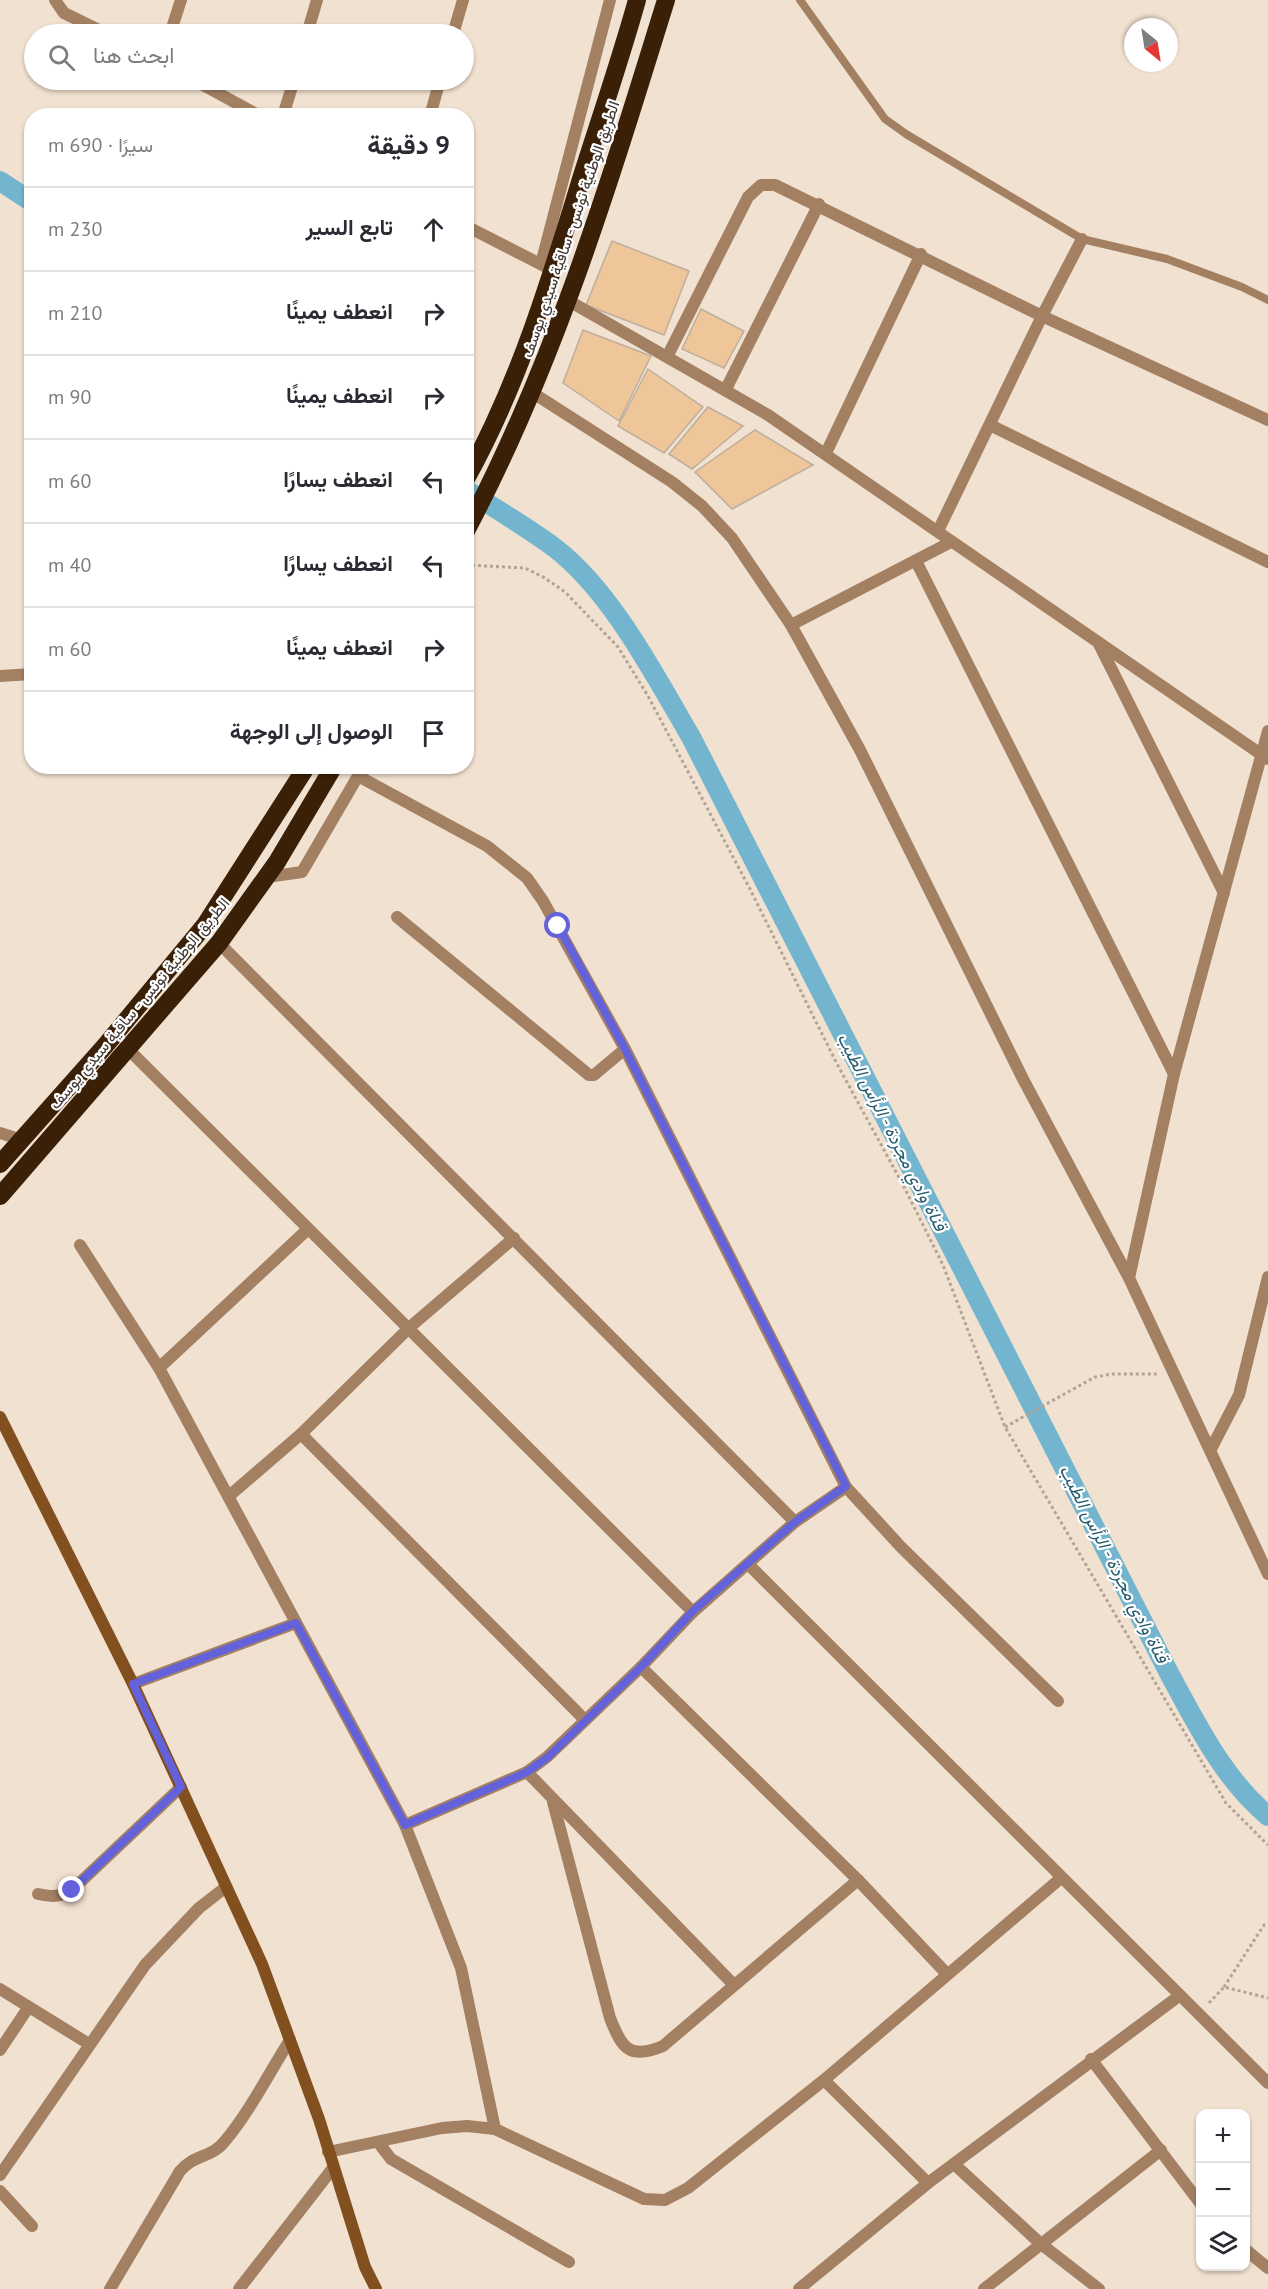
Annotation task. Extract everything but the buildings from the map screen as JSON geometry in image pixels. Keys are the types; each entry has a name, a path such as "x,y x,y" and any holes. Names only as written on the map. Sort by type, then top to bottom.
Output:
{"highway":[{"name":"الطريق الوطنية تونس - ساقية سيدي يوسف","path":"474,465 519,369 548,268 637,0"},
{"name":"الطريق الوطنية تونس - ساقية سيدي يوسف","path":"474,516 498,473 533,393 569,301 666,0"},
{"name":"الطريق الوطنية تونس - ساقية سيدي يوسف","path":"0,1164 125,1023 205,925 302,774"},
{"name":"الطريق الوطنية تونس - ساقية سيدي يوسف","path":"0,1196 129,1050 219,943 267,877 329,774"}],"street":[{"path":"55,0 64,13 87,24"},
{"path":"173,24 181,0"},
{"path":"310,24 317,0"},
{"path":"456,24 463,0"},
{"path":"474,230 548,268 610,0"},
{"path":"212,90 245,108"},
{"path":"286,108 291,90"},
{"path":"432,108 437,90"},
{"path":"668,355 754,188 766,184 776,185 921,254 1042,316 1268,420"},
{"path":"726,388 819,204"},
{"path":"938,531 1042,316 1082,239"},
{"path":"826,453 921,254"},
{"path":"569,301 726,388 826,453 951,542 1265,757"},
{"path":"533,393 672,482 702,506 732,538 791,625 860,750 1054,1140 1129,1278 1268,1574"},
{"path":"990,425 1268,562"},
{"path":"791,625 951,542"},
{"path":"916,561 1174,1074"},
{"path":"1098,641 1224,893"},
{"path":"0,676 24,674"},
{"path":"1129,1278 1174,1074 1224,893 1265,757 1268,731"},
{"path":"267,877 302,872 359,774"},
{"path":"366,774 487,846 527,878 567,942 625,1049 846,1486 901,1547 1058,1701"},
{"path":"396,917 589,1075 594,1075 625,1049"},
{"path":"219,943 795,1522"},
{"path":"129,1050 693,1611"},
{"path":"0,1133 22,1140"},
{"path":"159,1368 308,1229"},
{"path":"229,1496 301,1434 410,1327 514,1238"},
{"path":"80,1245 159,1368 405,1825 461,1968 495,2128"},
{"path":"1211,1449 1239,1395 1268,1277"},
{"path":"0,1417 133,1684 262,1964 319,2119 365,2267 376,2289"},
{"path":"301,1434 585,1720"},
{"path":"405,1825 527,1772 548,1757 641,1667 693,1611 795,1522 846,1486"},
{"path":"748,1564 1268,2083"},
{"path":"133,1684 296,1623"},
{"path":"641,1667 858,1880 947,1974"},
{"path":"527,1772 734,1985"},
{"path":"38,1894 62,1896 72,1890 181,1787"},
{"path":"554,1802 610,2018 618,2038 630,2050 645,2053 663,2046 858,1880"},
{"path":"328,2152 442,2128 467,2126 495,2128 644,2199 665,2200 688,2188 824,2080 1061,1878"},
{"path":"0,2175 146,1965 172,1934 199,1908 226,1887"},
{"path":"0,1989 27,2008 89,2044"},
{"path":"800,2289 928,2183 1091,2059 1179,1996"},
{"path":"0,2050 27,2008"},
{"path":"110,2289 180,2171 189,2161 210,2154 225,2141 290,2040"},
{"path":"1091,2059 1196,2198"},
{"path":"824,2080 928,2183"},
{"path":"378,2142 392,2159 569,2262"},
{"path":"984,2289 1161,2150"},
{"path":"954,2164 1041,2244 1099,2289"},
{"path":"239,2289 333,2168"},
{"path":"0,2191 32,2226"},
{"path":"1250,2254 1268,2268"}],"lane":[{"path":"800,0 885,119 1082,239 1167,259 1242,287 1268,300"}],"path":[{"path":"474,565 525,568 545,578 566,592 618,647 648,696 750,889 837,1064 944,1265 1005,1427 1226,1803 1268,1845"},
{"path":"1005,1427 1095,1377 1112,1374 1176,1374"},
{"path":"1198,2015 1224,1987 1264,1926 1268,1924"},
{"path":"1224,1987 1268,1998"}],"waterway":[{"name":"قناة وادي مجردة - الرأس الطيب","path":"0,181 24,197"},
{"name":"قناة وادي مجردة - الرأس الطيب","path":"474,495 544,540 576,566 614,611 647,662 691,737 1170,1675 1201,1732 1225,1768 1252,1801 1268,1816"}],"route":[{"path":"72,1890 181,1787 133,1684 296,1623 405,1825 527,1772 548,1757 641,1667 693,1611 795,1522 846,1486 625,1049 558,926"}]}
